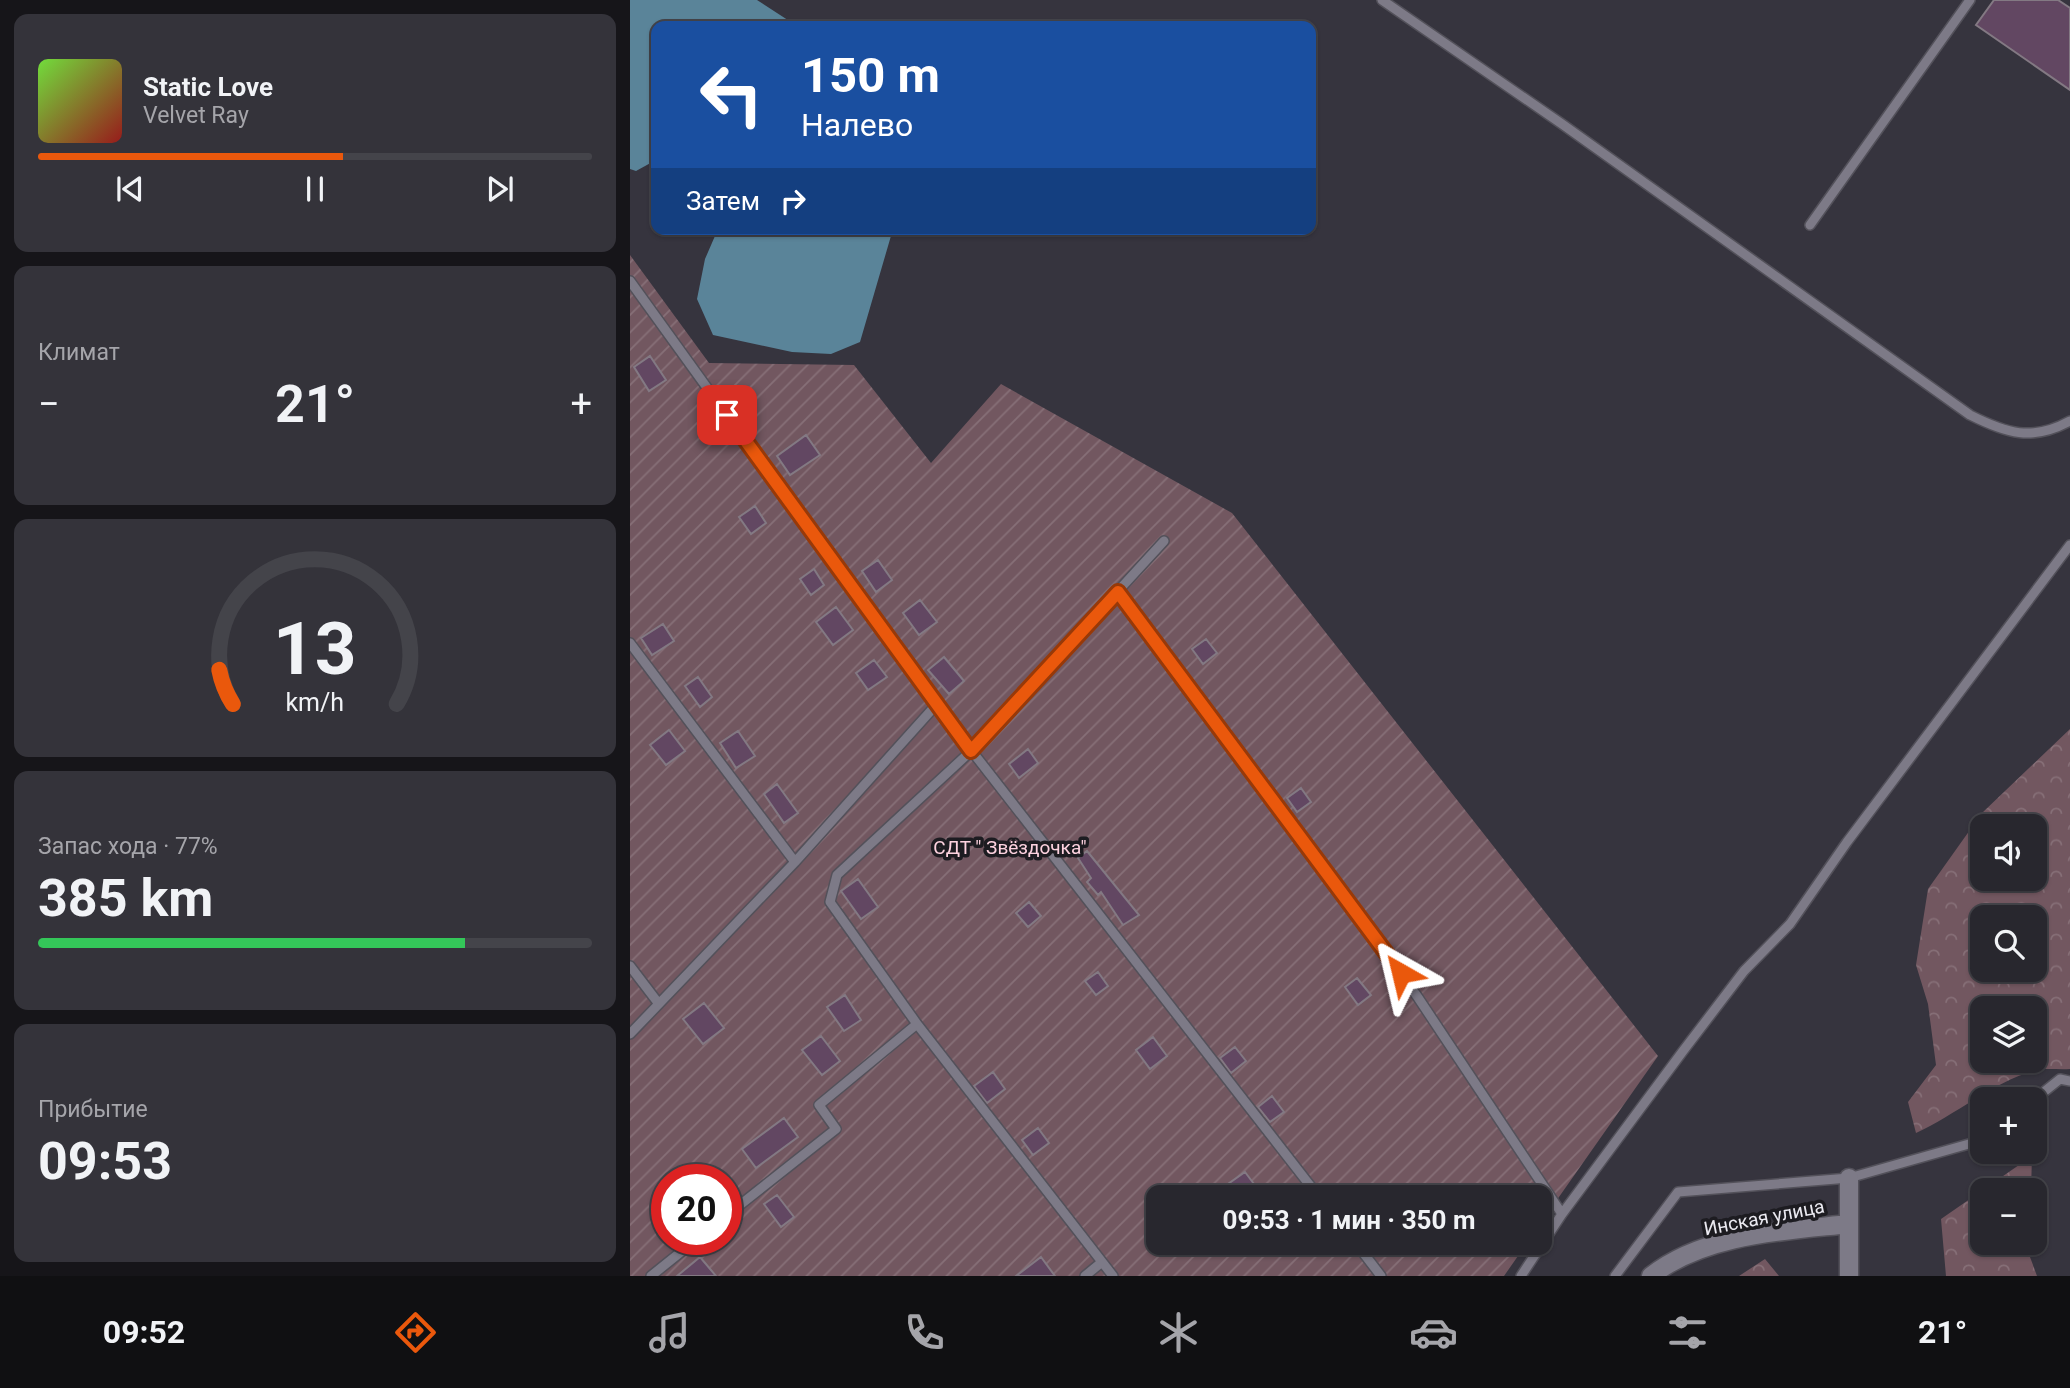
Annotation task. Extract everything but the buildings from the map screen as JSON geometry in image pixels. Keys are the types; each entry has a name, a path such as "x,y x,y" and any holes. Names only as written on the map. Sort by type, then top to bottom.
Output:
{"street":[{"path":"1849,1178 1849,1276"},
{"name":"Инская улица","path":"1651,1276 1707,1247 1784,1231 1849,1224"}],"lane":[{"path":"1382,0 1573,132 1970,415 2000,430 2021,434 2054,430 2070,421"},
{"path":"1810,225 1970,0"},
{"path":"630,281 936,705 1310,1185"},
{"path":"1112,1276 917,1024 830,902 837,876 971,751 1164,541"},
{"path":"1521,1276 1562,1214 1744,971 1790,924 1863,820 2070,545"},
{"path":"1118,592 1417,996 1562,1214"},
{"path":"630,643 795,862"},
{"path":"630,1034 795,862 936,705"},
{"path":"630,966 659,1004"},
{"path":"742,1203 836,1129 819,1105 917,1024"},
{"path":"2047,1089 2060,1079 2070,1081"},
{"path":"1615,1276 1678,1192 1849,1178 1970,1144"},
{"path":"651,1276 677,1255"},
{"path":"1365,1255 1381,1276"},
{"path":"1085,1276 1102,1262"}],"green space":[{"name":"СДТ \" Звёздочка\"","path":"630,255 709,363 854,365 931,463 1001,384 1232,513 1658,1056 1552,1207 1552,1185 1146,1185 1146,1255 1519,1255 1504,1276 630,1276"},
{"path":"2070,729 2070,1069 2047,1069 2047,996 1970,996 1970,1073 2028,1073 1996,1087 1970,1087 1970,1102 1916,1133 1908,1102 1936,1065 1928,1004 1916,965 1928,889 1970,830 1970,891 2047,891 2047,814 1981,814"},
{"path":"2020,1164 2032,1164 2031,1178 2000,1178"},
{"path":"1970,1199 1970,1255 2030,1255 2037,1276 1946,1276 1941,1219"},
{"path":"1765,1259 1779,1276 1739,1276"}],"water":[{"path":"630,0 757,0 789,21 651,21 651,163 636,171 630,169"},
{"path":"715,235 891,235 860,342 831,354 792,352 713,335 697,299 705,259"}],"route":[{"path":"727,415 971,751 1118,592 1401,973"}]}
